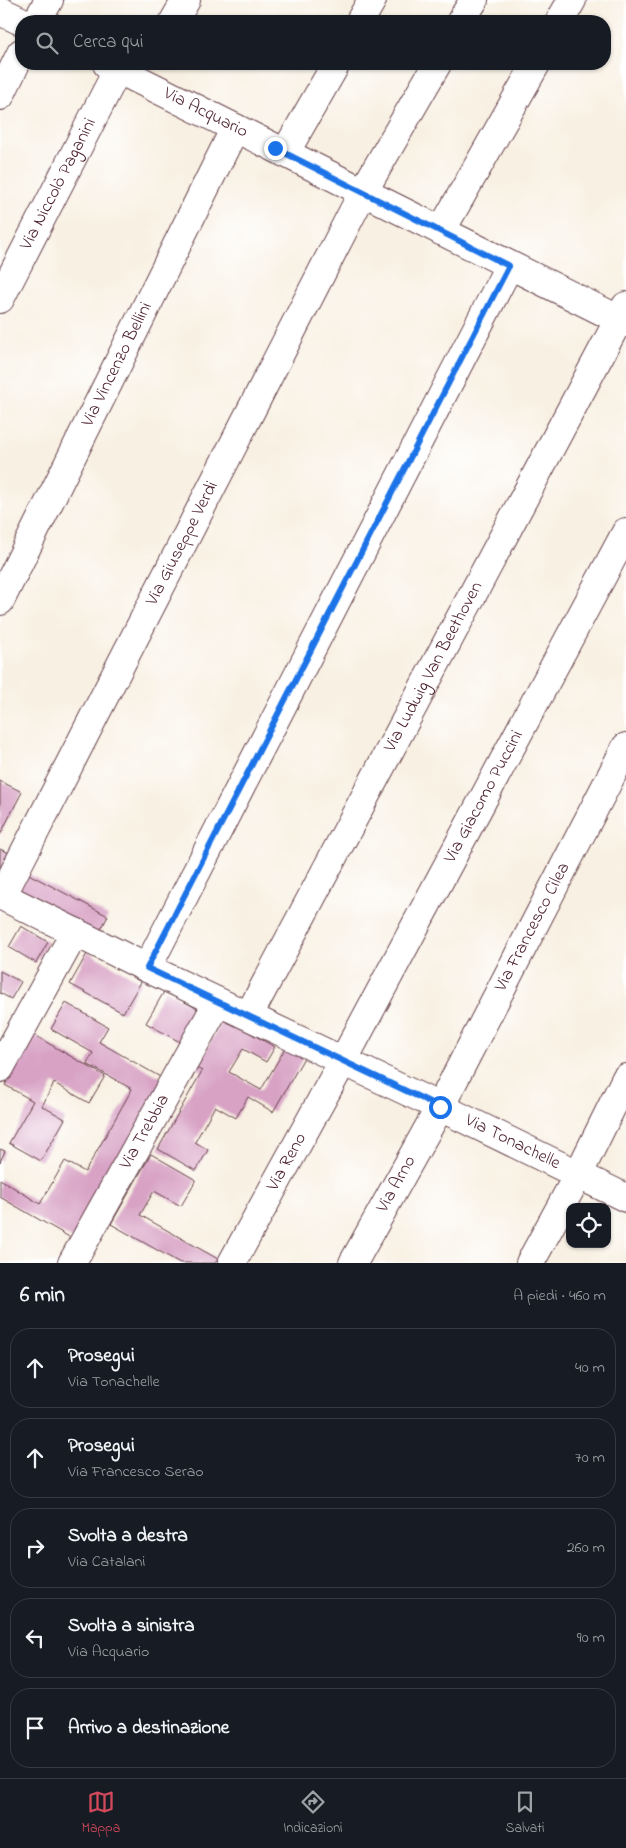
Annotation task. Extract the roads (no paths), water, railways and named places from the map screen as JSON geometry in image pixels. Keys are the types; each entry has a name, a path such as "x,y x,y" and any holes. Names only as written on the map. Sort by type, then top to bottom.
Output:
{"street":[{"path":"40,15 49,0"},
{"path":"177,15 186,0"},
{"path":"363,15 372,0"},
{"path":"465,15 474,0"},
{"path":"563,15 572,0"},
{"path":"0,11 15,18"},
{"path":"0,96 15,65"},
{"name":"Via Niccolò Paganini","path":"0,299 128,70"},
{"name":"Via Acquario","path":"131,70 235,128 509,266 624,316"},
{"path":"285,153 333,70"},
{"name":"Via Giuseppe Verdi","path":"1,895 363,192 434,70"},
{"path":"441,231 533,70"},
{"name":"Via Vincenzo Bellini","path":"0,601 235,128"},
{"path":"147,968 509,266"},
{"name":"Via Ludwig Van Beethoven","path":"249,1015 624,316"},
{"name":"Via Giacomo Puccini","path":"343,1061 626,532"},
{"name":"Via Francesco Cilea","path":"440,1107 626,747"},
{"name":"Via Tonachelle","path":"1,895 147,968 249,1015 626,1198"},
{"path":"0,1068 75,932"},
{"name":"Via Trebbia","path":"72,1263 218,1002"},
{"name":"Via Reno","path":"232,1263 343,1061"},
{"path":"530,1263 578,1174 626,1078"},
{"name":"Via Arno","path":"353,1263 440,1107"}]}
